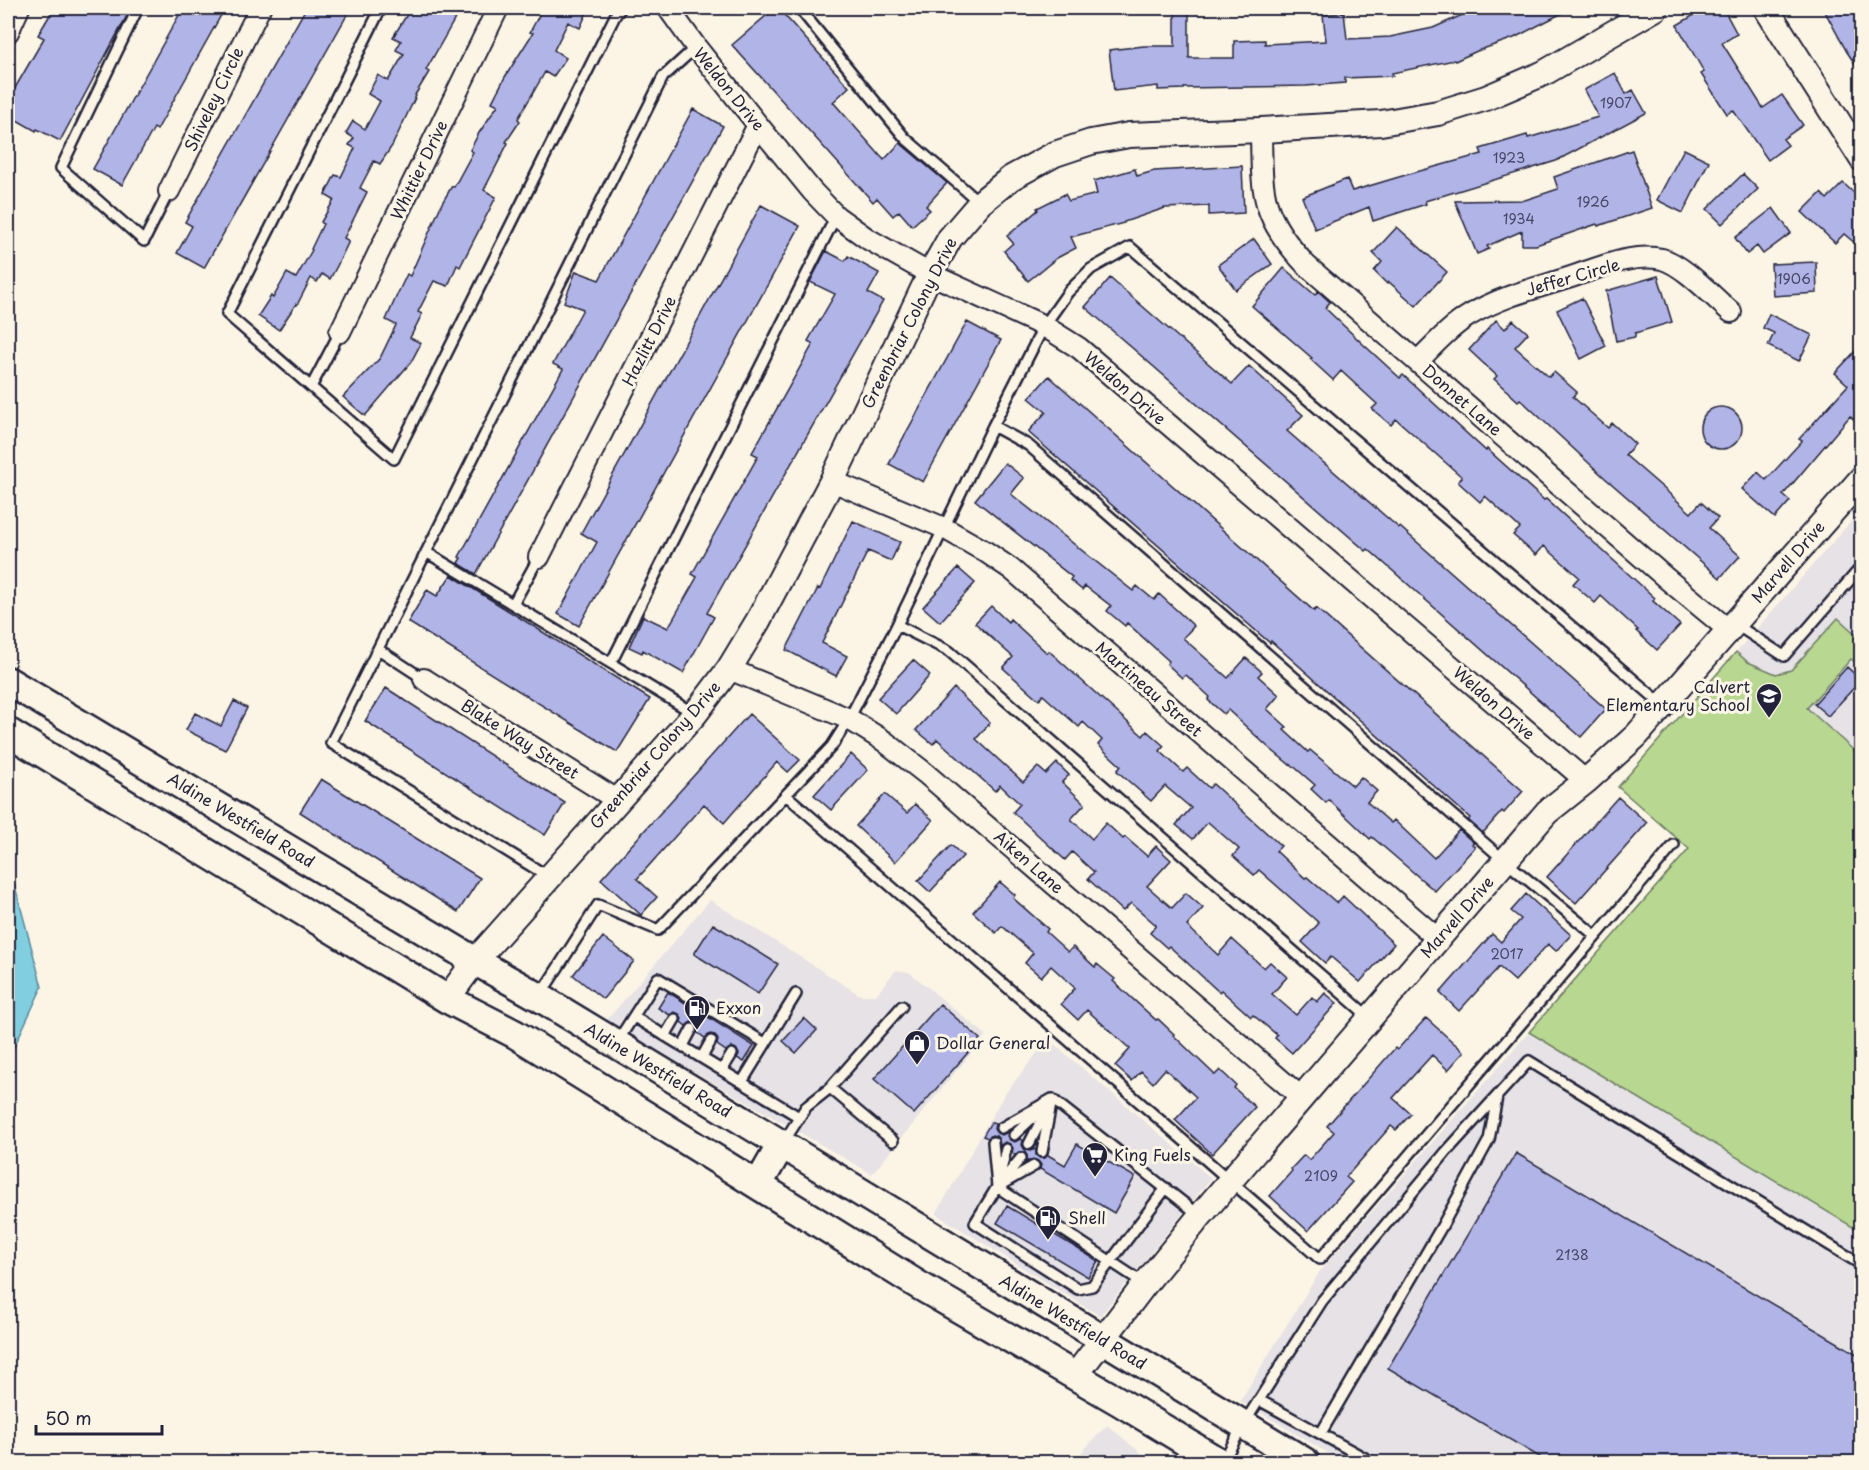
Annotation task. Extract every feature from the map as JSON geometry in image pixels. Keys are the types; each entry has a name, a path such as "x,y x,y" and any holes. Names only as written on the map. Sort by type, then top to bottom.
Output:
{"main road":[{"name":"Aldine Westfield Road","path":"8,681 539,997 1305,1462"},
{"path":"8,732 447,999 515,1034 920,1287 1221,1462"},
{"path":"758,1185 781,1145"}],"street":[{"path":"8,32 19,8"},
{"name":"Shiveley Circle","path":"169,191 260,8"},
{"name":"Whittier Drive","path":"340,332 498,8"},
{"name":"Weldon Drive","path":"668,8 758,125 812,191 836,216 868,240 930,274 1044,326 1079,348 1586,781"},
{"name":"Greenbriar Colony Drive","path":"447,999 475,961 695,714 729,669 758,621 831,482 930,274 950,238 980,203 1011,178 1055,154 1091,142 1129,135 1381,123 1438,113 1486,98 1544,73 1656,8"},
{"path":"1766,8 1862,159"},
{"name":"Hazlitt Drive","path":"539,557 758,125"},
{"name":"Donnet Lane","path":"1261,130 1264,195 1268,212 1290,247 1306,265 1667,579 1732,627"},
{"name":"Jeffer Circle","path":"1418,361 1468,316 1492,303 1603,265 1647,257 1664,260 1679,267 1731,312"},
{"name":"Marvell Drive","path":"1075,1376 1200,1216 1547,812 1636,736 1862,478"},
{"name":"Martineau Street","path":"831,482 944,528 1011,569 1438,939"},
{"name":"Aiken Lane","path":"729,669 849,719 884,741 925,773 1302,1098"},
{"name":"Blake Way Street","path":"424,679 617,800"}],"lane":[{"path":"138,8 61,168 144,242 169,191"},
{"path":"381,8 227,314 394,459 621,8"},
{"path":"799,8 905,138 980,203"},
{"path":"549,877 331,743 663,76 696,47"},
{"path":"611,663 836,216"},
{"path":"539,997 598,905 658,930 832,746 849,719 897,625 1044,326 1068,292 1091,269 1130,247 1663,705"},
{"path":"311,387 340,332"},
{"path":"993,426 1028,445 1505,861 1596,936"},
{"path":"426,552 695,714"},
{"path":"513,604 539,557"},
{"path":"1732,627 1784,656 1862,566"},
{"path":"897,625 949,651 1370,1018"},
{"path":"378,649 424,679"},
{"path":"786,795 1320,1259 1674,845"},
{"path":"616,1044 658,978 723,1022 765,1043"},
{"path":"742,1082 796,994"},
{"path":"781,1145 806,1107 830,1088 902,1006"},
{"path":"634,1017 799,1117"},
{"path":"665,1036 675,1018"},
{"path":"683,1046 692,1029"},
{"path":"702,1057 711,1041"},
{"path":"722,1070 732,1054"},
{"path":"1221,1462 1322,1301 1446,1152 1529,1061 1862,1265"},
{"path":"830,1088 893,1141"},
{"path":"1321,1433 1490,1140 1497,1096"},
{"path":"1001,1128 1052,1099"},
{"path":"1014,1136 1052,1099"},
{"path":"1029,1144 1052,1099"},
{"path":"1042,1152 1052,1099"},
{"path":"1052,1099 1200,1216"},
{"path":"993,1142 997,1188"},
{"path":"997,1188 1006,1149"},
{"path":"1021,1158 997,1188 975,1223 1078,1289 1092,1286 1166,1188"},
{"path":"997,1188 1034,1166"},
{"path":"997,1188 1145,1284"},
{"path":"1259,1400 1372,1462"}],"shaded area":[{"name":"Calvert Elementary School","path":"1861,510 1861,1002 1618,787"},
{"path":"710,900 860,995 876,995 896,970 909,972 986,1035 872,1174 606,1021"},
{"path":"1529,1032 1861,1232 1861,1462 1343,1462 1240,1401 1320,1271"},
{"path":"1048,1039 1211,1178 1100,1316 936,1214 1004,1095"},
{"path":"1107,1425 1152,1462 1073,1462"}],"green space":[{"path":"1838,618 1861,639 1861,662 1859,665 1851,659 1807,708 1861,757 1861,1232 1529,1032 1689,849 1618,787 1736,652 1748,662 1776,674 1791,670"}],"water":[{"path":"8,860 42,987 8,1060"}],"building":[{"path":"54,8 131,8 60,141 8,115 8,100 44,38 38,35"},
{"path":"183,8 225,8 157,130 154,128 122,185 93,169"},
{"path":"306,8 351,8 204,268 177,253 192,226 185,222"},
{"path":"411,8 461,8 426,70 429,72 415,95 392,146 380,164 374,161 360,188 367,192 344,238 349,241 330,279 322,274 317,282 311,278 297,305 279,330 258,316 271,296 273,298 287,273 296,278 312,250 323,224 321,222 334,200 325,195 335,175 341,177 355,148 349,145 354,138 346,133 353,121 365,129 380,101 368,94 378,75 388,81 404,54 396,50 401,41 393,37"},
{"path":"543,8 589,8 580,28 568,22 554,50 566,58 553,77 545,72 518,119 520,121 506,142 508,143 484,190 496,197 460,267 457,265 448,286 434,281 418,312 422,314 410,338 421,343 411,362 365,416 343,397 380,358 396,325 386,320 397,295 407,274 410,276 442,203 452,186 454,187 473,152 470,150 479,133 498,105 492,102 533,33 530,32"},
{"path":"775,8 778,8 849,87 833,102 884,160 900,143 947,183 926,206 930,210 912,226 899,211 893,216 877,198 873,202 732,45"},
{"path":"1478,8 1572,8 1514,38 1455,61 1392,73 1393,76 1345,78 1345,83 1306,86 1158,90 1158,86 1114,91 1109,50 1144,46 1175,46 1175,9 1189,9 1189,58 1234,58 1234,41 1265,40 1265,44 1326,41 1323,15 1344,12 1347,39 1390,37 1433,28"},
{"path":"1706,8 1723,8 1737,34 1722,43 1763,108 1782,95 1803,125 1783,139 1788,145 1768,160 1733,110 1727,114 1701,74 1704,72 1677,25"},
{"path":"1823,8 1862,8 1862,74 1847,52"},
{"path":"1615,73 1626,94 1633,90 1646,113 1556,161 1425,201 1426,204 1373,221 1369,207 1315,229 1302,197 1347,179 1352,191 1482,154 1480,149 1527,135 1528,138 1598,117 1584,90"},
{"path":"693,109 723,126 476,574 458,563 461,558 459,557 563,369 553,364 583,309 564,302 576,271 599,280"},
{"path":"1684,149 1709,161 1683,213 1657,200"},
{"path":"1632,150 1652,208 1536,245 1522,245 1522,231 1487,246 1489,249 1477,254 1455,201 1525,200 1558,189 1554,177"},
{"path":"1242,166 1244,213 1209,215 1209,206 1165,208 1124,223 1071,237 1076,248 1057,258 1028,281 1004,251 1013,243 1007,236 1038,210 1037,208 1065,194 1069,201 1097,194 1094,181 1135,169 1137,176 1154,171"},
{"path":"1743,174 1758,189 1722,224 1707,209"},
{"path":"1843,183 1862,200 1862,249 1844,234 1835,243 1802,212 1821,193 1827,199"},
{"path":"761,205 800,226 579,626 558,614 597,542 581,533"},
{"path":"1773,208 1791,233 1763,254 1757,246 1747,254 1735,238"},
{"path":"1397,227 1447,272 1416,306 1374,271 1382,262 1373,253"},
{"path":"1254,239 1272,264 1236,290 1218,265"},
{"path":"826,251 845,261 848,256 879,273 868,293 883,301 707,613 714,617 683,673 643,650 642,653 629,647 643,616 668,628 697,577 692,574 758,456 752,453 813,344 808,341 835,294 810,282"},
{"path":"1816,262 1817,293 1773,296 1771,264"},
{"path":"1284,268 1315,295 1318,291 1330,302 1325,308 1400,378 1403,375 1486,451 1487,449 1544,500 1546,499 1655,598 1653,601 1680,625 1657,650 1601,596 1595,603 1573,584 1579,577 1544,546 1536,555 1513,535 1520,528 1485,496 1480,502 1458,482 1462,477 1396,419 1391,425 1372,409 1377,404 1341,371 1333,380 1310,359 1312,358 1252,306"},
{"path":"1658,276 1672,322 1635,333 1635,337 1616,341 1606,291"},
{"path":"1110,278 1232,384 1249,366 1303,415 1287,431 1400,527 1606,709 1581,737 1368,549 1366,551 1085,307"},
{"path":"1582,298 1606,346 1581,359 1557,310"},
{"path":"1769,314 1812,335 1799,361 1768,346 1774,333 1763,328"},
{"path":"1496,320 1505,329 1513,320 1528,333 1515,347 1549,377 1554,372 1577,392 1573,397 1608,428 1612,423 1635,444 1625,455 1691,513 1701,502 1718,518 1709,528 1740,556 1720,578 1605,478 1520,399 1518,401 1494,379 1497,376 1469,350"},
{"path":"967,322 1001,340 923,482 889,464"},
{"path":"1862,344 1862,427 1850,416 1783,495 1790,501 1775,518 1742,489 1758,472 1766,480 1802,441 1799,439 1848,385 1835,373"},
{"path":"1049,376 1314,611 1316,608 1523,791 1504,813 1502,811 1483,833 1468,820 1470,818 1271,641 1270,643 1028,432 1046,412 1029,398"},
{"path":"1721,407 1736,413 1742,428 1736,443 1721,449 1706,443 1700,428 1706,413"},
{"path":"1005,463 1024,478 1011,494 1133,591 1137,586 1154,600 1159,594 1194,626 1183,638 1228,678 1246,658 1262,672 1258,676 1279,695 1267,709 1287,727 1284,730 1308,752 1310,750 1353,786 1361,777 1377,791 1367,802 1391,823 1394,820 1434,858 1459,830 1474,843 1472,844 1475,847 1435,891 1372,837 1370,839 1329,800 1326,803 1311,789 1315,785 1291,764 1268,747 1228,710 1224,714 1208,700 1210,697 1186,675 1182,678 1167,664 1169,661 1127,623 1125,626 1107,611 1111,606 1085,586 1082,590 1070,580 1072,577 975,500"},
{"path":"853,521 900,542 891,561 868,551 822,643 847,656 836,676 786,650 818,588 820,589"},
{"path":"958,568 975,583 940,622 923,607"},
{"path":"451,575 650,699 617,752 408,622 427,590 437,596"},
{"path":"991,606 1008,622 1010,619 1047,653 1049,651 1143,736 1147,731 1164,746 1160,751 1183,772 1187,768 1209,788 1213,784 1281,846 1276,851 1305,878 1307,877 1337,903 1343,896 1394,944 1360,982 1331,957 1325,963 1302,942 1319,923 1259,870 1254,875 1233,856 1239,849 1208,822 1193,839 1176,825 1191,808 1165,786 1151,801 1117,771 1121,766 1098,745 1102,740 1083,722 1079,727 1043,695 1039,700 1003,668 1013,657 975,623"},
{"path":"913,660 930,675 896,714 878,698"},
{"path":"1847,667 1861,680 1828,716 1814,704"},
{"path":"386,688 565,803 545,835 365,721"},
{"path":"954,688 990,723 976,739 1023,782 1038,767 1046,774 1057,763 1069,775 1062,782 1085,804 1071,819 1092,839 1106,823 1123,839 1125,837 1147,856 1156,846 1171,860 1147,886 1172,908 1186,893 1203,908 1187,926 1218,955 1232,939 1264,968 1270,962 1287,977 1272,994 1296,1015 1312,997 1317,1002 1325,993 1337,1003 1292,1053 1275,1038 1277,1035 1253,1015 1251,1017 1221,990 1219,992 1169,946 1167,948 1150,933 1156,925 1131,903 1123,911 1088,879 1094,872 1072,852 1065,860 1013,812 1020,804 1000,785 995,791 937,739 933,744 916,730"},
{"path":"234,701 247,708 225,750 186,730 195,713 221,726"},
{"path":"749,714 800,760 788,772 777,762 724,823 704,804 637,879 657,897 641,915 601,879"},
{"path":"851,754 868,770 831,810 814,795"},
{"path":"321,779 480,878 458,912 300,812"},
{"path":"885,794 907,813 915,804 933,820 895,862 856,826"},
{"path":"1618,797 1647,823 1576,903 1547,877"},
{"path":"951,845 963,856 930,892 918,881"},
{"path":"1000,882 1015,895 1013,898 1048,929 1046,932 1068,952 1073,947 1095,967 1097,964 1215,1075 1220,1070 1236,1085 1234,1088 1255,1107 1212,1154 1175,1120 1196,1097 1165,1069 1153,1083 1141,1071 1132,1081 1115,1066 1130,1049 1087,1010 1078,1020 1061,1004 1075,988 1051,966 1041,977 1025,963 1033,953 1002,926 996,933 973,912"},
{"path":"1526,894 1571,935 1556,951 1548,944 1515,981 1499,967 1459,1011 1440,993 1492,934 1501,942 1521,919 1511,911"},
{"path":"713,924 778,964 758,994 694,954"},
{"path":"603,937 634,961 603,999 573,975"},
{"path":"668,992 754,1046 744,1062 737,1058 739,1054 736,1049 732,1047 726,1051 717,1045 718,1040 715,1035 710,1034 705,1038 698,1033 699,1028 696,1023 691,1022 686,1026 681,1022 682,1018 679,1014 674,1012 670,1015 658,1008"},
{"path":"940,1004 980,1039 914,1114 874,1079"},
{"path":"804,1018 817,1030 796,1053 783,1041"},
{"path":"1426,1018 1464,1052 1448,1070 1432,1055 1393,1098 1411,1114 1396,1130 1391,1126 1346,1177 1352,1182 1308,1231 1270,1196 1304,1155 1309,1160 1334,1132 1327,1126 1395,1048 1397,1050"},
{"name":"King Fuels","path":"991,1122 995,1124 994,1129 997,1133 1002,1135 1008,1132 1007,1136 1010,1140 1015,1142 1020,1139 1023,1141 1022,1145 1025,1150 1036,1149 1036,1155 1040,1158 1048,1155 1065,1165 1077,1144 1135,1177 1114,1213 1040,1169 1041,1165 1038,1161 1033,1159 1027,1162 1025,1152 1015,1155 1012,1153 1013,1148 1010,1144 1005,1142 1000,1146 996,1136 992,1135 988,1138 983,1136"},
{"path":"1516,1153 1862,1357 1862,1462 1548,1462 1388,1368"},
{"name":"Shell","path":"1007,1206 1098,1261 1088,1277 997,1223"}],"place":[{"name":"Calvert Elementary School","path":"1769,719"},
{"name":"Exxon","path":"697,1031"},
{"name":"Dollar General","path":"917,1066"},
{"name":"King Fuels","path":"1095,1178"},
{"name":"Shell","path":"1048,1241"}]}
